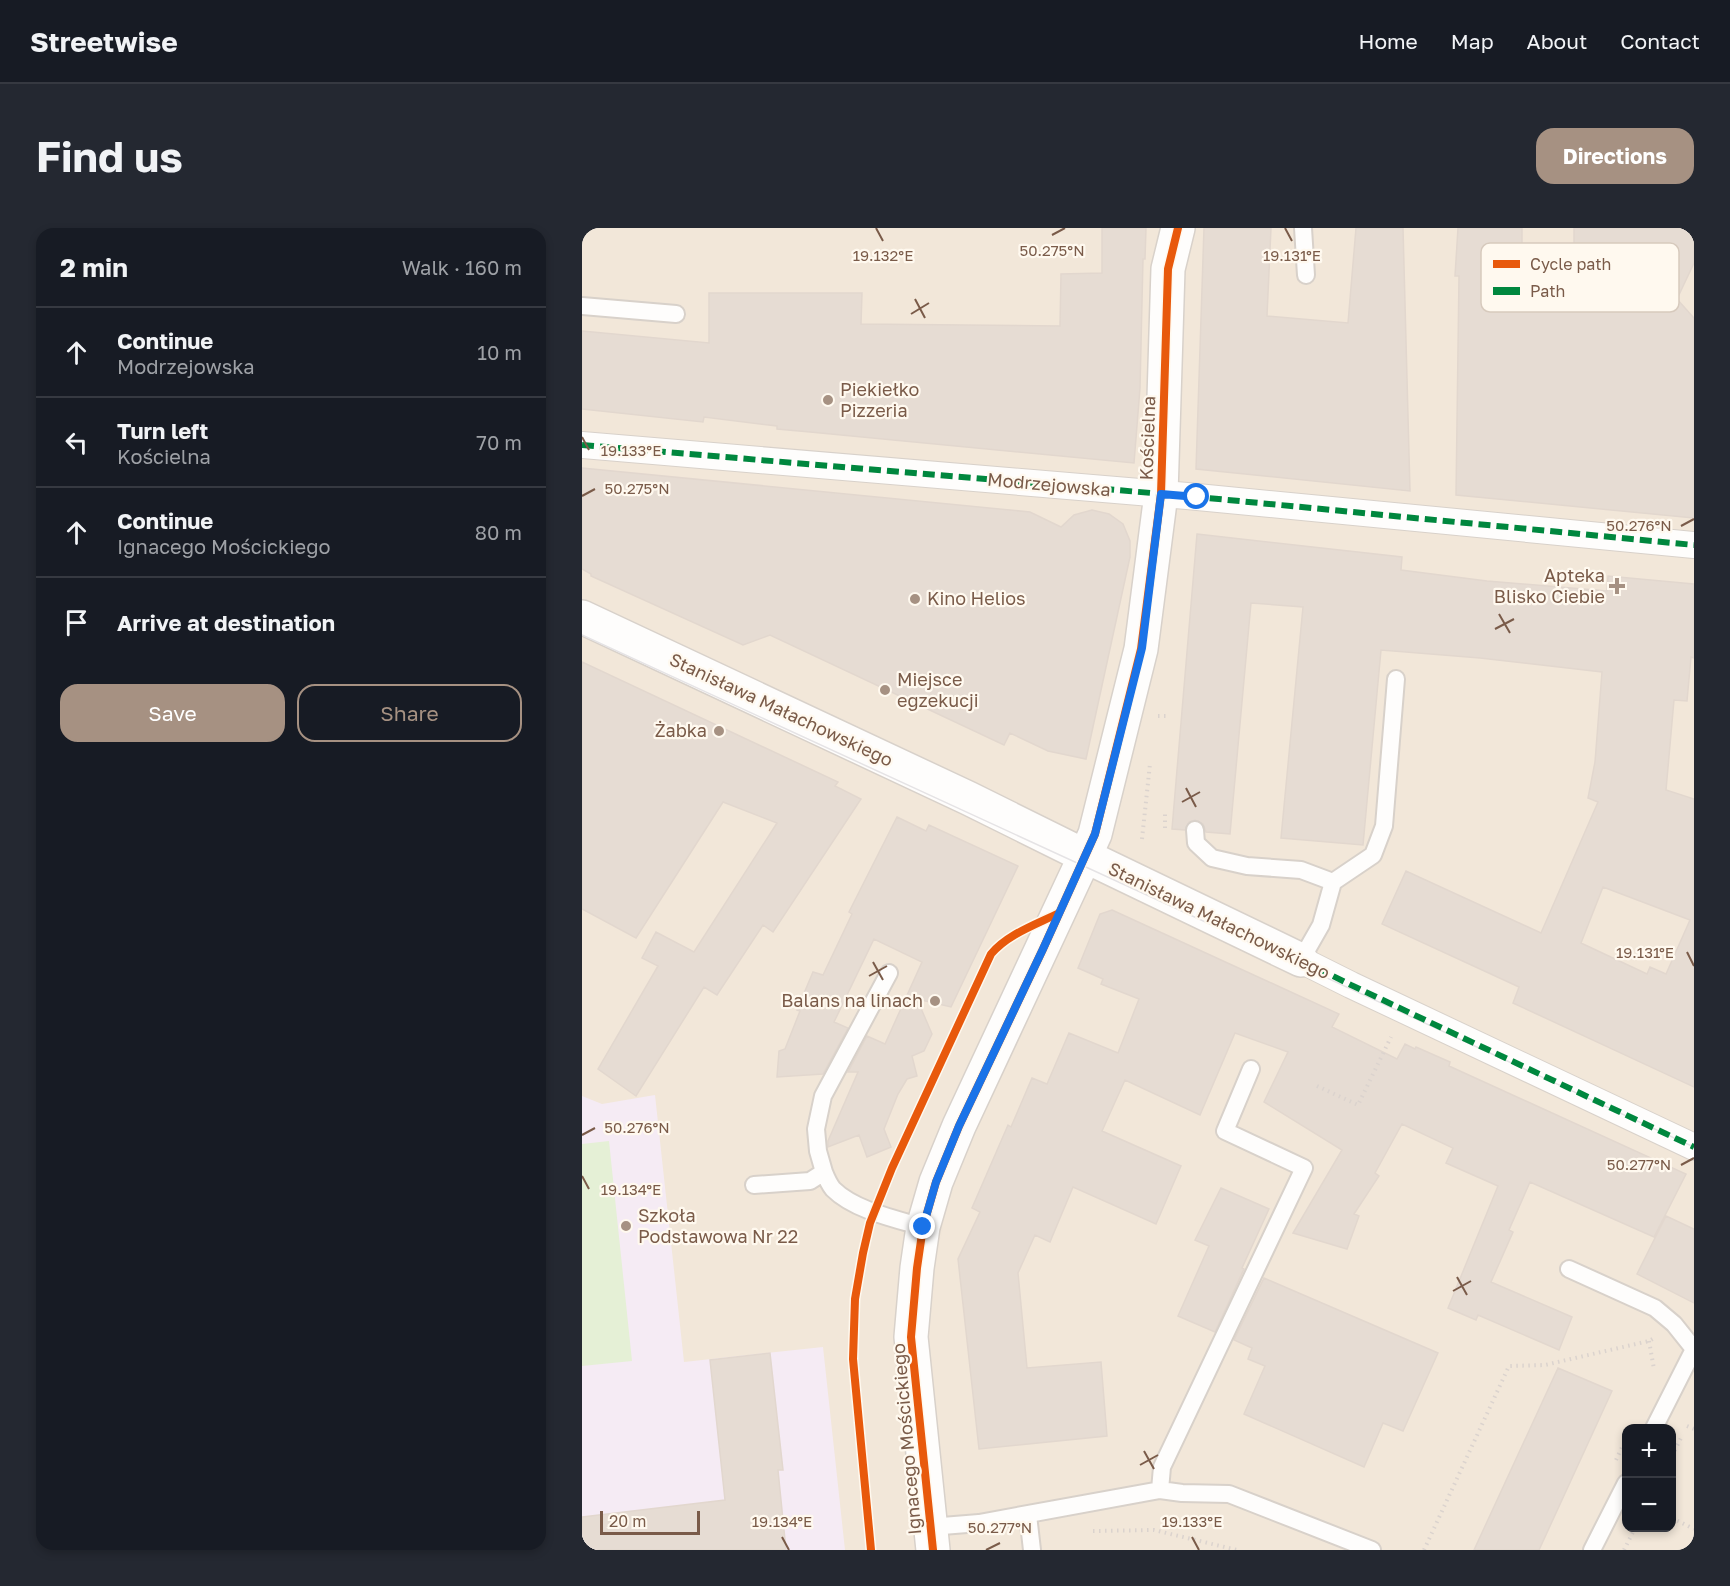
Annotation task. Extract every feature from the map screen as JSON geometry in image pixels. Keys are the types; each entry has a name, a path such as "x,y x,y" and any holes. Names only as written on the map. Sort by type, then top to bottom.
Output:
{"street":[{"name":"Kościelna","path":"1085,856 1095,834 1142,648 1161,494 1168,269 1178,228"},
{"name":"Modrzejowska","path":"582,445 1161,494 1694,546"},
{"name":"Stanisława Małachowskiego","path":"582,617 968,798 1361,990 1694,1146"},
{"name":"Ignacego Mościckiego","path":"931,1539 911,1337 923,1227 936,1182 959,1126 1085,856"}],"lane":[{"path":"1303,228 1306,275"},
{"path":"582,306 676,314"},
{"path":"1301,960 1321,925 1333,882 1373,855 1384,826 1396,679"},
{"path":"1195,831 1196,843 1212,858 1247,866 1301,870 1333,882"},
{"path":"889,973 823,1096 816,1129 818,1151 824,1172 832,1188 874,1212 923,1227"},
{"path":"1160,1490 1162,1467 1304,1168 1225,1131 1251,1069"},
{"path":"754,1185 810,1181 824,1172"},
{"path":"1569,1269 1654,1308 1674,1324 1694,1349 1656,1424"},
{"path":"931,1539 979,1523 1160,1490 1229,1494 1372,1550"},
{"path":"1592,1550 1622,1491"},
{"path":"1028,1515 1032,1550"}],"path":[{"path":"1154,716 1169,716"},
{"path":"1142,839 1150,760"},
{"path":"1165,814 1165,828"},
{"path":"1317,1086 1358,1105 1395,1028"},
{"path":"1424,1550 1509,1366 1545,1365 1649,1341 1674,1324"},
{"path":"1687,1426 1694,1429"},
{"path":"1676,1520 1694,1529"},
{"path":"1086,1531 1154,1530 1237,1550"},
{"path":"1624,1550 1633,1532"}],"shaded area":[{"path":"582,228 1694,228 1694,1550 582,1550"},
{"name":"Szkoła Podstawowa Nr 22","path":"655,1095 684,1362 823,1347 845,1550 582,1550 582,1096 602,1104"}],"green space":[{"path":"609,1141 632,1361 582,1366 582,1144"}],"building":[{"path":"1102,228 1146,228 1145,259 1143,259 1140,388 1134,463 777,429 777,426 704,417 703,422 582,409 582,331 709,343 709,293 862,293 861,324 1060,326 1061,274 1102,273"},
{"path":"1204,228 1271,228 1267,316 1348,323 1356,228 1403,228 1410,491 1196,469"},
{"path":"1458,228 1522,228 1522,243 1481,243 1481,312 1679,312 1679,301 1694,318 1694,518 1456,495 1459,276 1455,276"},
{"path":"1574,228 1694,228 1694,263 1679,295 1679,243 1574,243"},
{"name":"Kino Helios","path":"582,468 1030,512 1061,527 1074,515 1092,510 1109,514 1123,524 1130,541 1130,557 1086,759 1048,751 1010,733 1004,745 770,635 743,645 591,576 582,569"},
{"path":"1197,534 1402,557 1401,570 1487,581 1607,591 1608,576 1694,584 1694,658 1691,657 1687,701 1674,700 1666,790 1694,799 1694,1087 1513,1003 1519,987 1382,924 1406,871 1541,933 1598,802 1588,798 1595,762 1602,672 1480,658 1381,650 1363,845 1281,838 1303,607 1251,603 1230,834 1206,832 1203,824 1195,820 1189,822 1185,830 1172,829","holes":["1603,887 1690,920 1666,974 1650,967 1647,974 1581,943"]},
{"path":"582,662 838,782 835,786 861,799 773,932 763,925 717,995 704,987 636,1096 598,1069 658,966 642,958 656,932 694,952 777,823 723,802 636,938 582,909"},
{"path":"897,817 926,831 929,825 1018,866 951,1007 917,999 932,1034 924,1051 912,1056 917,1076 907,1079 898,1094 884,1129 891,1147 867,1157 859,1135 828,1147 828,1141 858,1072 848,1072 867,1036 885,1044 922,962 874,939 834,1022 848,1028 823,1074 777,1077 779,1051 785,1049 800,1011 797,1010 813,972 823,975 852,914 849,912"},
{"path":"1112,910 1339,1014 1332,1027 1397,1059 1405,1044 1415,1049 1416,1047 1450,1062 1449,1066 1686,1174 1654,1237 1530,1182 1509,1230 1513,1232 1491,1282 1572,1317 1559,1350 1478,1315 1476,1320 1448,1308 1498,1186 1446,1163 1453,1148 1402,1124 1375,1173 1379,1176 1354,1214 1359,1216 1347,1249 1293,1233 1342,1150 1264,1102 1288,1052 1235,1033 1200,1115 1125,1080 1102,1131 1181,1166 1156,1224 1073,1187 1050,1242 1035,1235 1018,1273 1027,1368 1101,1362 1107,1436 979,1449 958,1259 980,1212 972,1208 1008,1125 1011,1127 1032,1078 1047,1084 1069,1033 1118,1053 1139,999 1101,984 1103,979 1078,968 1100,914"},
{"path":"1221,1188 1269,1209 1215,1332 1178,1316 1209,1246 1195,1240"},
{"path":"1666,1216 1694,1229 1694,1303 1637,1274"},
{"path":"1264,1278 1438,1353 1403,1431 1383,1423 1364,1467 1244,1414 1265,1366 1248,1359 1252,1348 1234,1340"},
{"path":"770,1353 783,1470 778,1470 786,1550 582,1550 582,1517 725,1500 710,1360"},
{"path":"1558,1368 1612,1391 1539,1550 1474,1550"}],"tram line":[{"path":"582,635 1694,1147"}],"marked path":[{"path":"582,445 1187,496 1694,545"},
{"path":"1301,960 1694,1147"}],"cycle path":[{"path":"933,1550 911,1337 923,1227 936,1182 959,1126 1095,834 1141,649 1161,494 1168,269 1178,228"},
{"path":"871,1550 853,1359 855,1299 870,1223 892,1168 991,954 1014,935 1059,913"}],"place":[{"name":"Piekiełko Pizzeria","path":"828,400"},
{"name":"Apteka Blisko Ciebie","path":"1617,586"},
{"name":"Kino Helios","path":"915,599"},
{"name":"Miejsce egzekucji","path":"885,690"},
{"name":"Żabka","path":"719,731"},
{"name":"Balans na linach","path":"935,1001"},
{"name":"Szkoła Podstawowa Nr 22","path":"626,1226"}],"route":[{"path":"923,1227 936,1182 959,1126 1095,834 1142,648 1161,494 1197,497"}]}
